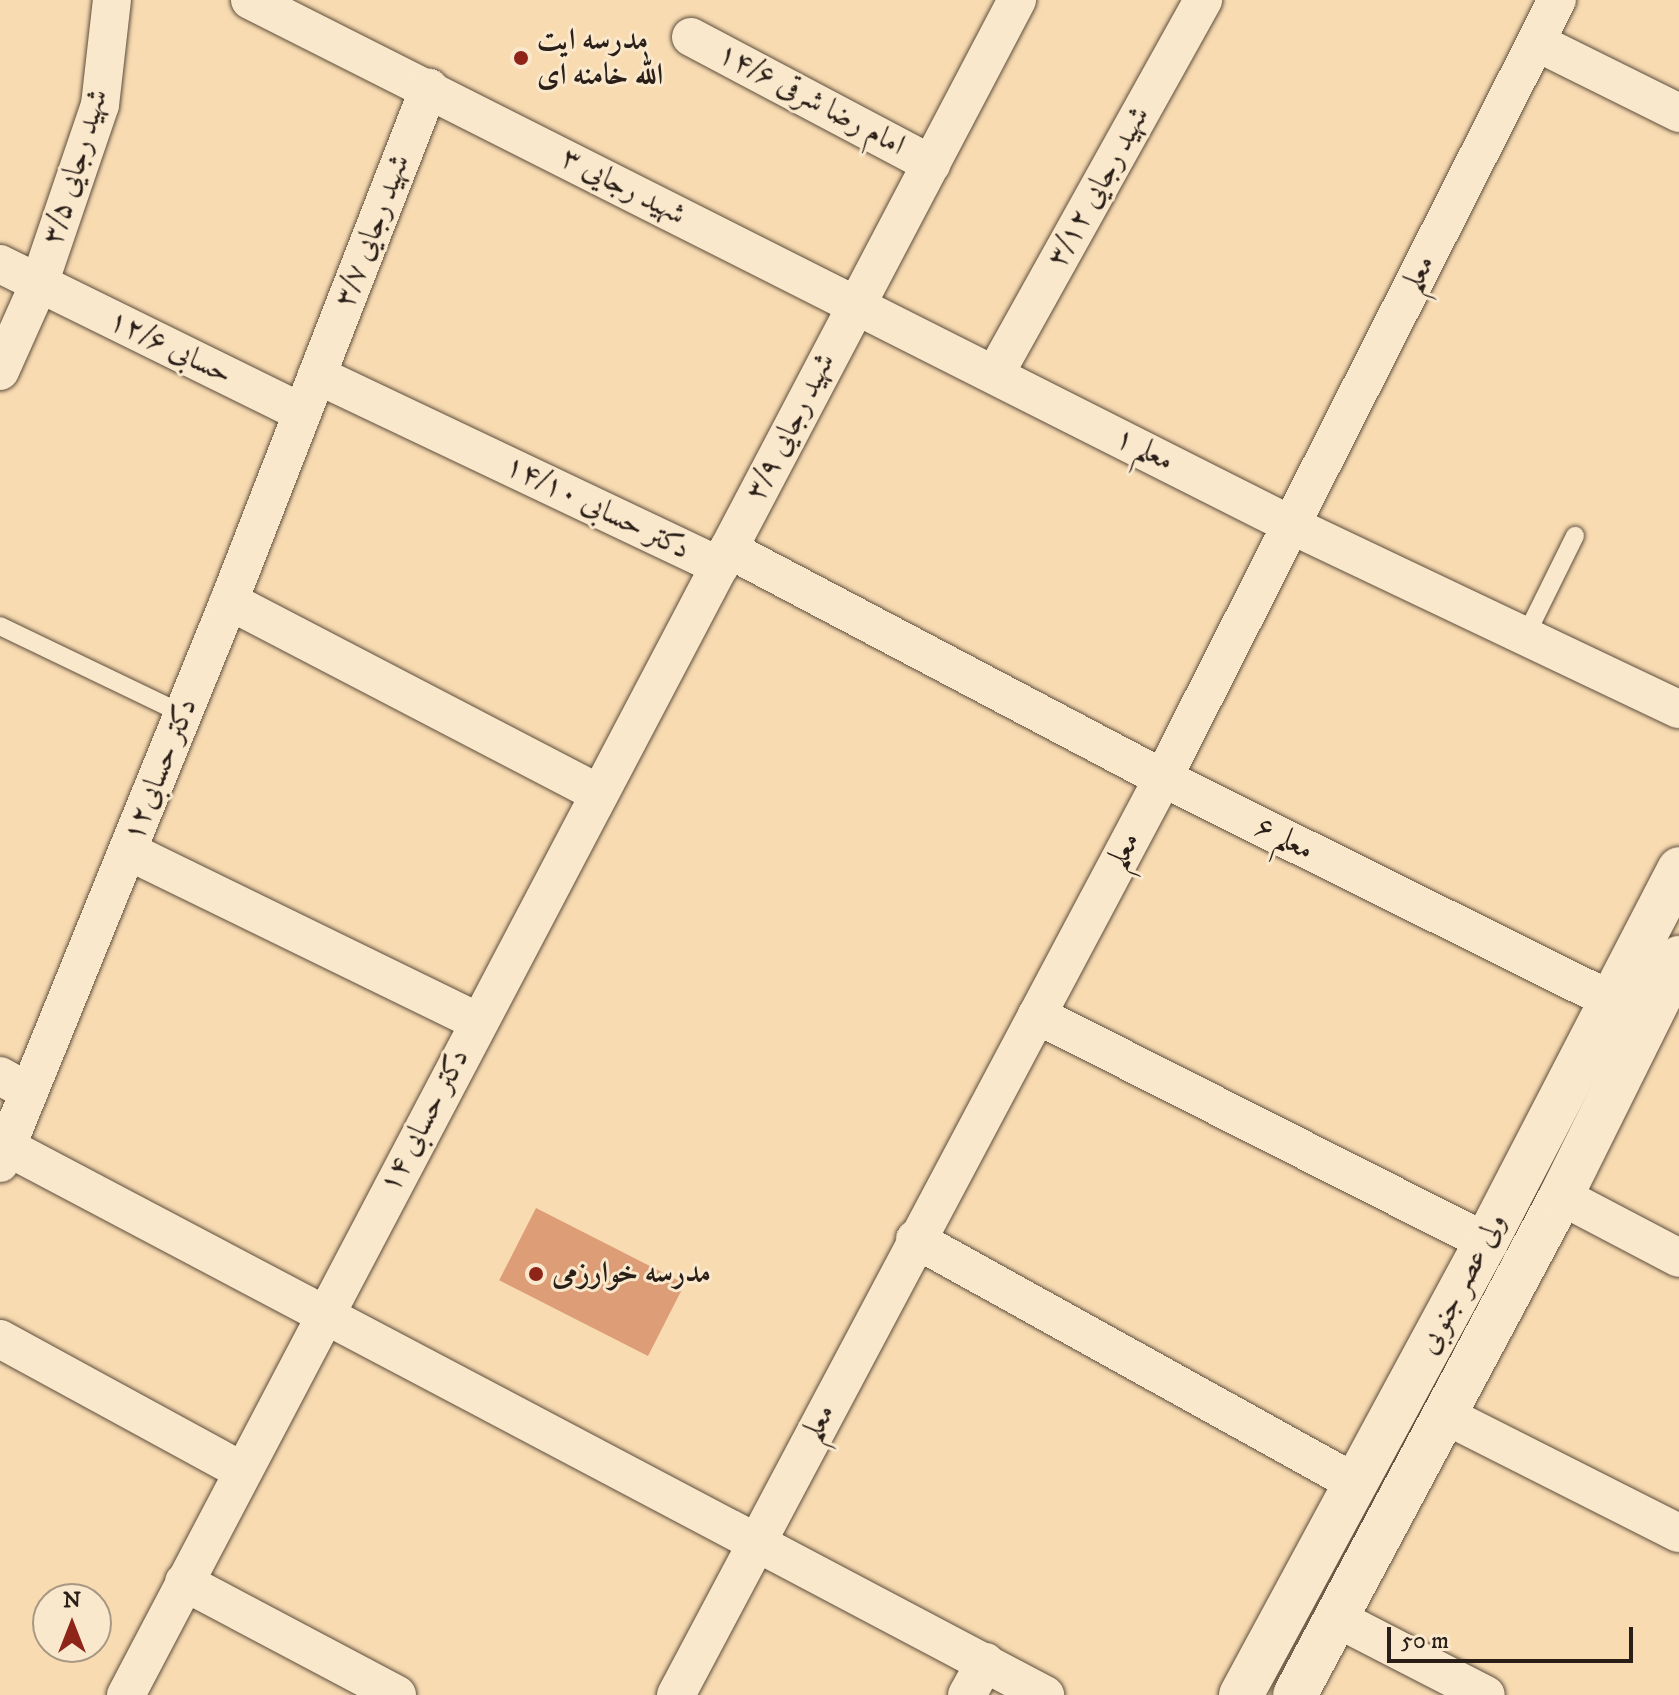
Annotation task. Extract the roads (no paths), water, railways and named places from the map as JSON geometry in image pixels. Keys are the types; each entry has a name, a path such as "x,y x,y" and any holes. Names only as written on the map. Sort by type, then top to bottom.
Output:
{"street":[{"name":"شهید رجایی ۳/۵","path":"0,371 39,284 100,105 112,0"},
{"name":"شهید رجایی ۳","path":"250,0 995,374"},
{"name":"شهید رجایی ۳/۹","path":"724,558 854,305 1017,0"},
{"name":"شهید رجایی ۳/۱۲","path":"995,374 1203,0"},
{"name":"معلم","path":"676,1695 915,1239 1163,778 1557,0"},
{"name":"امام رضا شرقی ۱۴/۶","path":"691,37 924,176"},
{"path":"1536,42 1679,113"},
{"name":"شهید رجایی ۳/۷","path":"317,375 429,88"},
{"name":"حسابی ۱۲/۶","path":"0,264 301,412"},
{"name":"معلم ۱","path":"995,374 1293,526 1679,709"},
{"name":"دکتر حسابی۱۲","path":"3,1155 15,1084 128,851 317,375"},
{"name":"دکتر حسابی ۱۴/۱۰","path":"317,375 923,651"},
{"name":"دکتر حسابی ۱۴","path":"126,1695 724,558"},
{"path":"229,601 598,793"},
{"name":"معلم ۶","path":"923,651 1163,778 1610,1000"},
{"path":"128,851 478,1022"},
{"name":"ولی عصر جنوبی","path":"1241,1695 1486,1242 1679,869"},
{"name":"ولی عصر جنوبی","path":"1295,1695 1561,1196 1676,970"},
{"path":"1037,1015 1486,1242"},
{"path":"3,1155 152,1225 755,1545 976,1679 1045,1695"},
{"path":"1561,1196 1679,1258"},
{"path":"915,1239 1150,1373 1357,1484"},
{"path":"0,1339 242,1471"},
{"path":"1445,1415 1679,1533"},
{"path":"184,1582 397,1695"},
{"path":"1338,1619 1486,1695"}],"lane":[{"path":"1525,637 1575,536"},
{"path":"0,626 183,714"}],"place":[{"name":"مدرسه ایت الله خامنه ای","path":"521,58"},
{"name":"مدرسه خوارزمی","path":"536,1274"}]}
